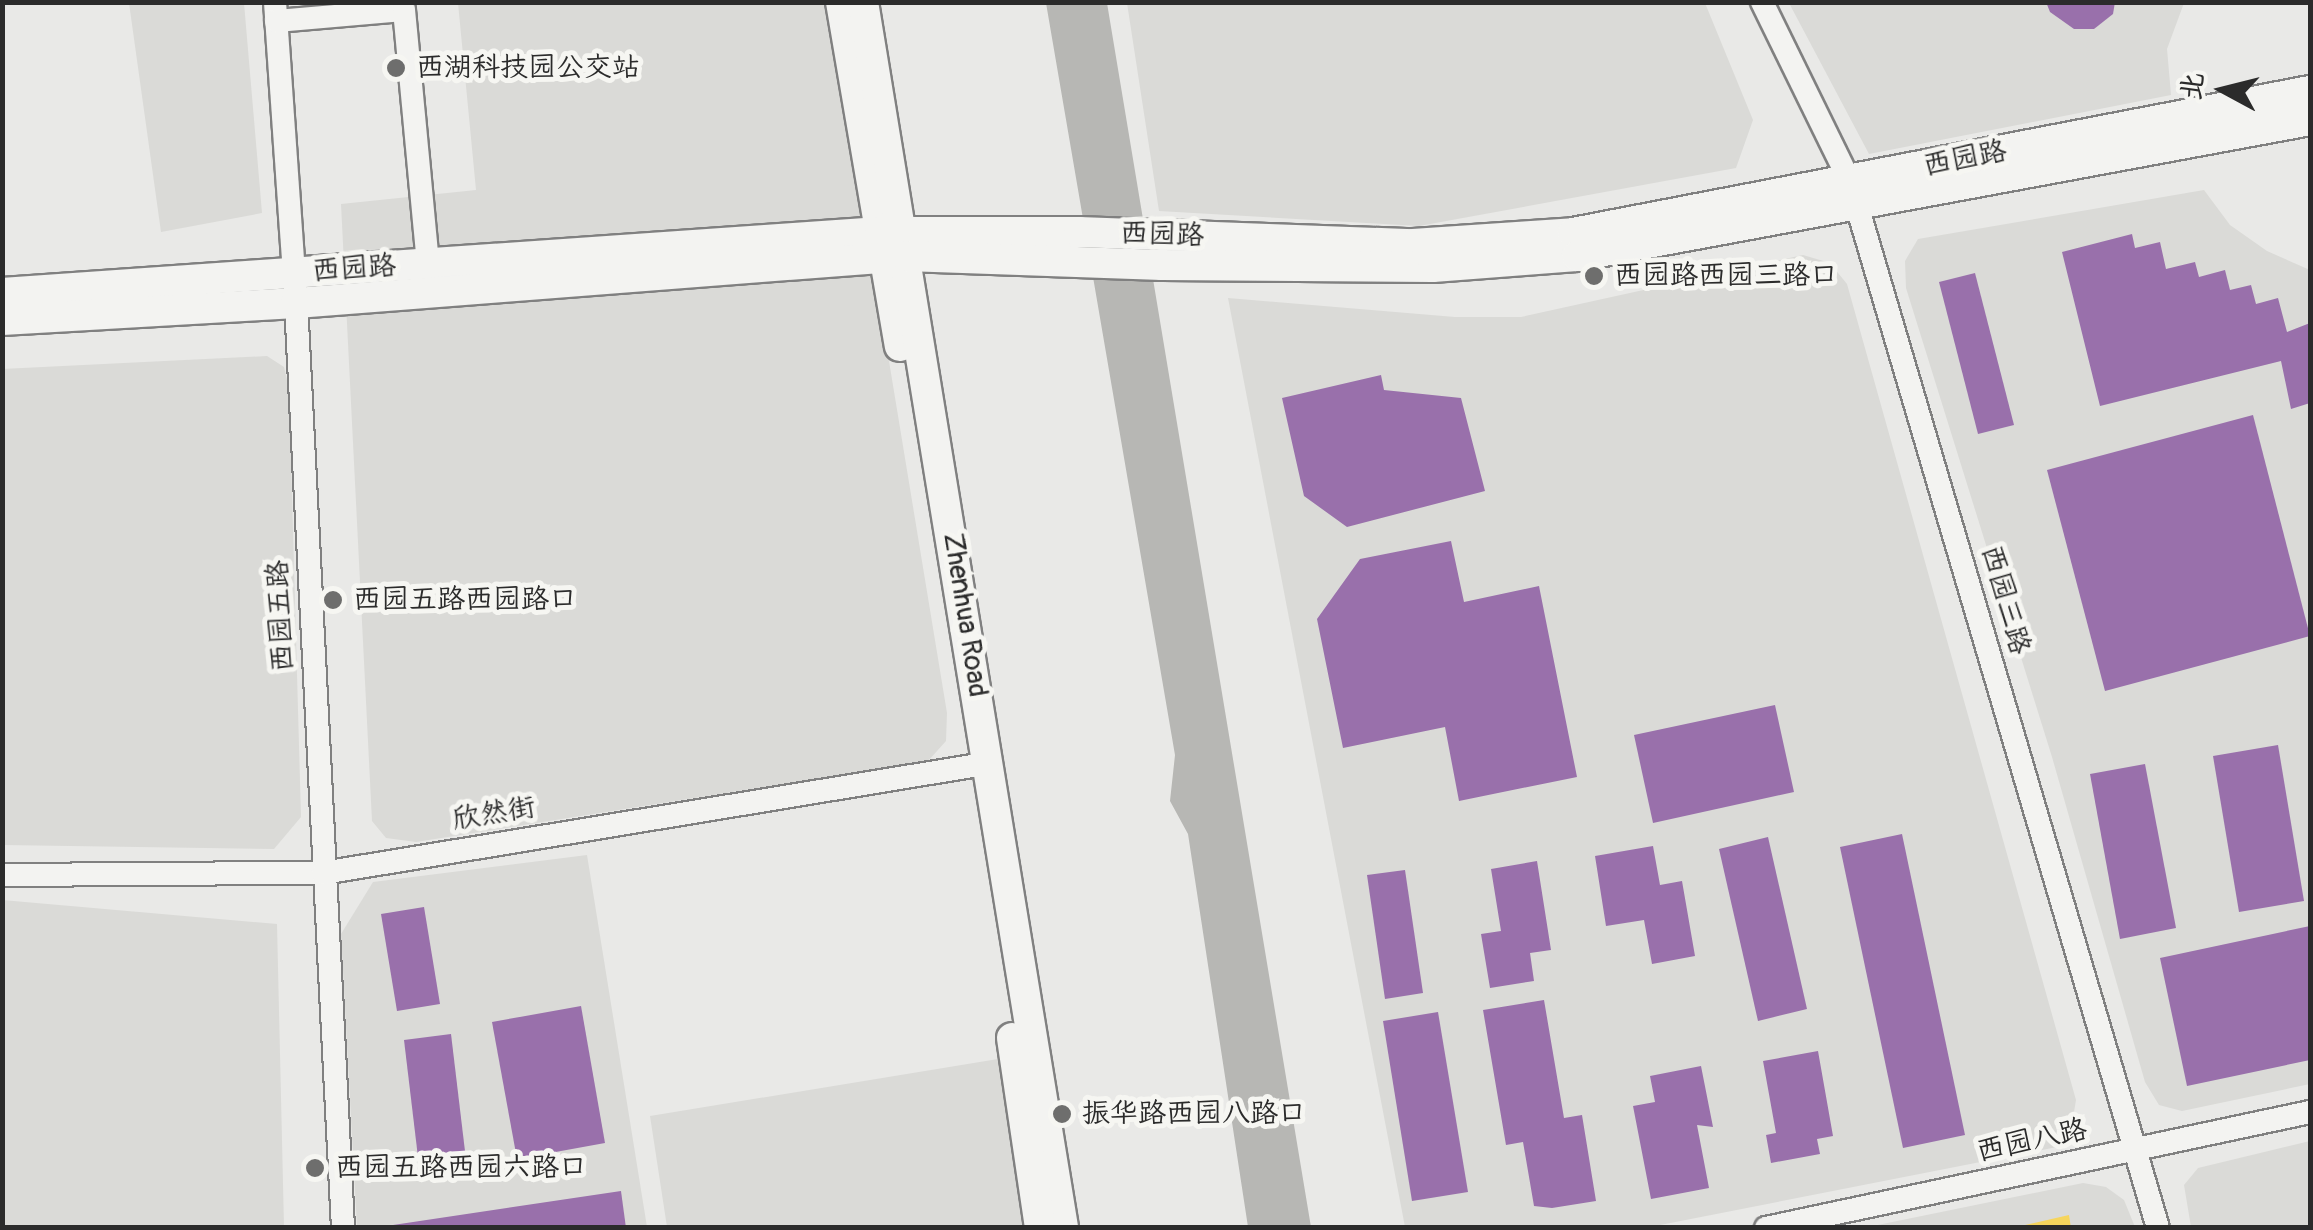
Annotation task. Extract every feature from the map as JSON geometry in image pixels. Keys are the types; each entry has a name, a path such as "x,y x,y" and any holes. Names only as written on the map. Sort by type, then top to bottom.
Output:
{"main road":[{"name":"Zhenhua Road","path":"841,2 893,244"},
{"name":"Zhenhua Road","path":"863,2 893,244 1063,1228"},
{"name":"西园路","path":"2,293 296,288 428,264 893,244 1080,263 1162,265 1433,267 1577,256 2310,91"},
{"name":"西园路","path":"2,320 296,288 1079,232 1412,244 1572,233 1854,194 2310,120"},
{"name":"Zhenhua Road","path":"981,765 1040,1228"}],"street":[{"name":"西园三路","path":"1762,2 1854,194 2158,1228"},
{"path":"275,12 404,10 428,264"},
{"name":"西园五路","path":"275,12 296,288 343,1228"},
{"name":"欣然街","path":"2,875 323,873 981,765"},
{"name":"西园八路","path":"1766,1228 2310,1112"}],"shaded area":[{"path":"129,3 244,3 262,213 161,232"},
{"path":"458,3 830,3 947,713 946,741 928,761 416,842 386,838 372,821 341,204 476,190"},
{"path":"1046,3 1107,3 1311,1227 1248,1227 1188,834 1170,801 1175,755"},
{"path":"1127,3 1705,3 1753,120 1736,168 1419,226 1159,211"},
{"path":"1789,3 2184,3 2167,49 2171,95 1869,154"},
{"path":"2204,190 2230,225 2267,251 2310,270 2310,1084 2182,1111 2159,1105 2145,1082 2052,757 1906,288 1905,261 1918,239"},
{"path":"1803,255 1830,263 1847,284 2076,1100 2071,1130 2057,1147 1650,1227 1405,1227 1228,298 1455,317 1521,317"},
{"path":"267,356 284,367 289,388 301,817 274,849 3,845 2,369"},
{"path":"587,855 647,1227 357,1227 341,934 373,882"},
{"path":"2,900 277,924 284,1227 3,1227"},
{"path":"998,1059 1023,1227 667,1227 650,1116"},
{"path":"2310,1141 2310,1227 2191,1227 2184,1185 2198,1168"},
{"path":"2083,1183 2106,1187 2124,1200 2135,1227 1863,1228"}],"building: 住宅":[{"path":"2069,1215 2071,1228 2021,1226"}],"building: 办公":[{"path":"2046,2 2115,2 2113,14 2094,29 2074,29 2050,12"},
{"path":"2132,234 2135,248 2160,242 2166,269 2195,262 2199,277 2225,270 2230,290 2251,285 2256,304 2278,298 2287,332 2310,323 2310,403 2291,409 2281,361 2100,406 2062,252"},
{"path":"1975,273 2014,425 1978,434 1939,282"},
{"path":"1381,375 1384,390 1461,398 1485,491 1347,527 1304,496 1282,398"},
{"path":"2253,415 2310,636 2105,691 2047,470"},
{"path":"1451,541 1464,602 1539,586 1577,777 1459,801 1445,727 1343,748 1317,619 1360,559"},
{"path":"1775,705 1794,792 1653,823 1634,735"},
{"path":"2278,745 2304,901 2239,912 2213,756"},
{"path":"2145,764 2176,928 2120,939 2090,774"},
{"path":"1902,834 1965,1135 1903,1148 1840,847"},
{"path":"1768,837 1807,1009 1758,1021 1719,849"},
{"path":"1653,846 1660,885 1682,881 1695,956 1652,964 1644,920 1606,926 1595,856"},
{"path":"1537,861 1551,950 1530,953 1534,981 1490,988 1481,934 1501,931 1491,869"},
{"path":"1405,870 1423,993 1385,999 1367,875"},
{"path":"424,907 440,1004 397,1011 381,914"},
{"path":"2310,926 2310,1060 2187,1086 2160,958"},
{"path":"1544,1000 1564,1118 1582,1115 1596,1201 1552,1208 1534,1206 1523,1142 1506,1145 1483,1010"},
{"path":"581,1006 605,1143 517,1159 492,1022"},
{"path":"1438,1012 1468,1192 1412,1201 1383,1021"},
{"path":"451,1034 467,1168 420,1174 404,1040"},
{"path":"1818,1051 1833,1136 1817,1139 1820,1154 1771,1163 1766,1135 1776,1133 1763,1061"},
{"path":"1701,1066 1713,1127 1697,1125 1709,1188 1651,1199 1633,1106 1655,1102 1650,1076"},
{"path":"621,1191 626,1228 393,1225"}],"place":[{"name":"西湖科技园公交站","path":"396,68"},
{"name":"西园路西园三路口","path":"1594,276"},
{"name":"西园五路西园路口","path":"333,600"},
{"name":"振华路西园八路口","path":"1062,1114"},
{"name":"西园五路西园六路口","path":"315,1168"}]}
